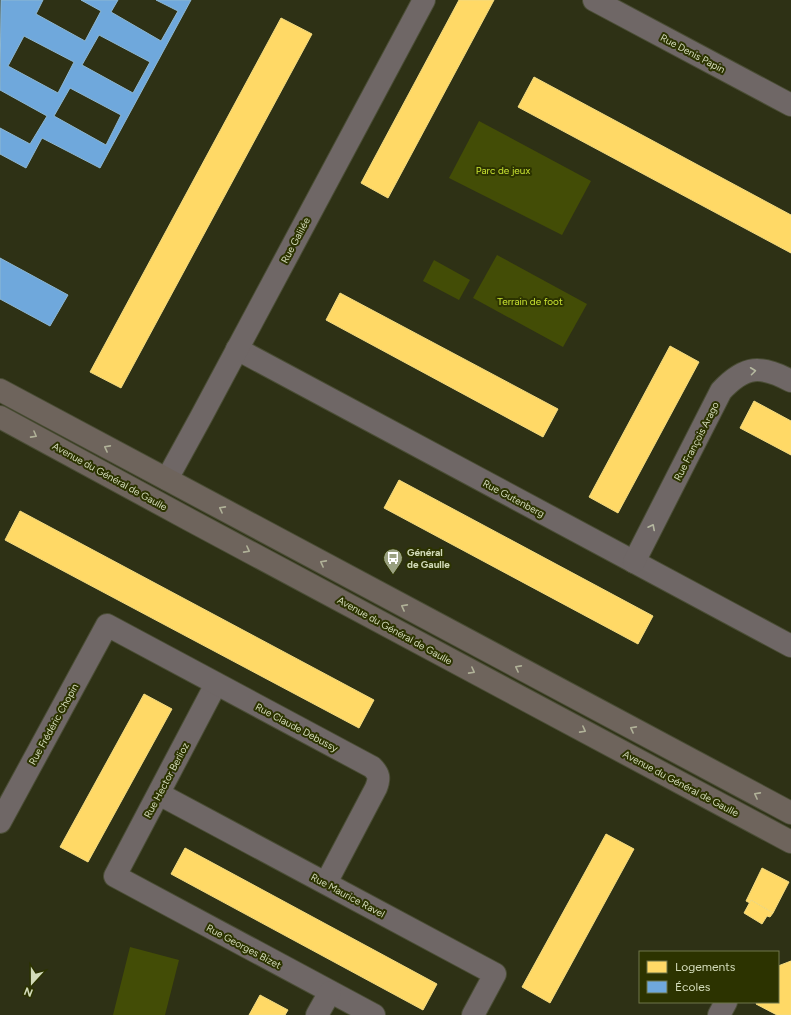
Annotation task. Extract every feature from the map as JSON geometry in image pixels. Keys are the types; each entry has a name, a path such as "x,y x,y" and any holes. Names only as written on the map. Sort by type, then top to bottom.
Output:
{"main road":[{"path":"0,390 791,814"},
{"name":"Avenue du Général de Gaulle","path":"0,417 791,842"}],"street":[{"name":"Rue Galilée","path":"166,480 424,0"},
{"name":"Rue Denis Papin","path":"594,0 791,106"},
{"name":"Rue Gutenberg","path":"237,349 791,646"},
{"name":"Rue François Arago","path":"634,562 721,391 729,382 749,370 762,370 775,373 791,381"},
{"name":"Rue Claude Debussy","path":"107,625 372,767 378,773 379,781 376,788 326,883"},
{"name":"Rue Frédéric Chopin","path":"0,822 107,625"},
{"name":"Rue Hector Berlioz","path":"115,876 216,684"},
{"name":"Rue Maurice Ravel","path":"159,794 495,974 473,1015"},
{"name":"Rue Georges Bizet","path":"115,876 374,1015"},
{"path":"318,1015 330,992"}],"green space":[{"name":"Parc de jeux","path":"479,121 591,181 562,235 449,178"},
{"name":"Terrain de foot","path":"497,255 587,304 563,347 473,298"},
{"path":"434,260 470,280 459,300 423,281"},
{"path":"130,947 179,960 165,1015 113,1015"}],"building: Logements":[{"path":"459,0 494,0 388,198 361,183"},
{"path":"281,18 312,34 121,388 90,372"},
{"path":"534,77 791,215 791,253 518,107"},
{"path":"340,293 558,409 543,437 326,320"},
{"path":"670,346 699,362 618,513 589,497"},
{"path":"754,401 791,421 791,455 740,428"},
{"path":"399,480 653,616 638,644 384,508"},
{"path":"20,511 374,700 359,728 5,540"},
{"path":"144,694 172,709 88,862 60,847"},
{"path":"606,834 634,849 550,1003 522,987"},
{"path":"185,848 437,984 423,1010 171,874"},
{"path":"762,868 789,882 773,913 751,900 750,903 746,901"},
{"path":"751,900 773,913 770,917 767,916 762,924 744,913"},
{"path":"791,961 791,1015 777,1015 756,1004 779,1003 779,966"},
{"path":"260,995 288,1010 285,1015 249,1015"}],"building: Écoles":[{"path":"1,0 43,0 36,14 85,41 101,11 81,0 118,0 111,12 161,41 178,11 156,0 191,0 100,168 42,138 26,168 0,154 0,128 30,144 47,116 0,90","holes":["99,35 150,62 133,93 82,65","24,36 74,62 58,93 8,66","70,88 121,115 106,145 54,116"]},
{"path":"0,258 68,295 50,326 0,299"}],"place":[{"name":"Général de Gaulle","path":"393,575"}]}
